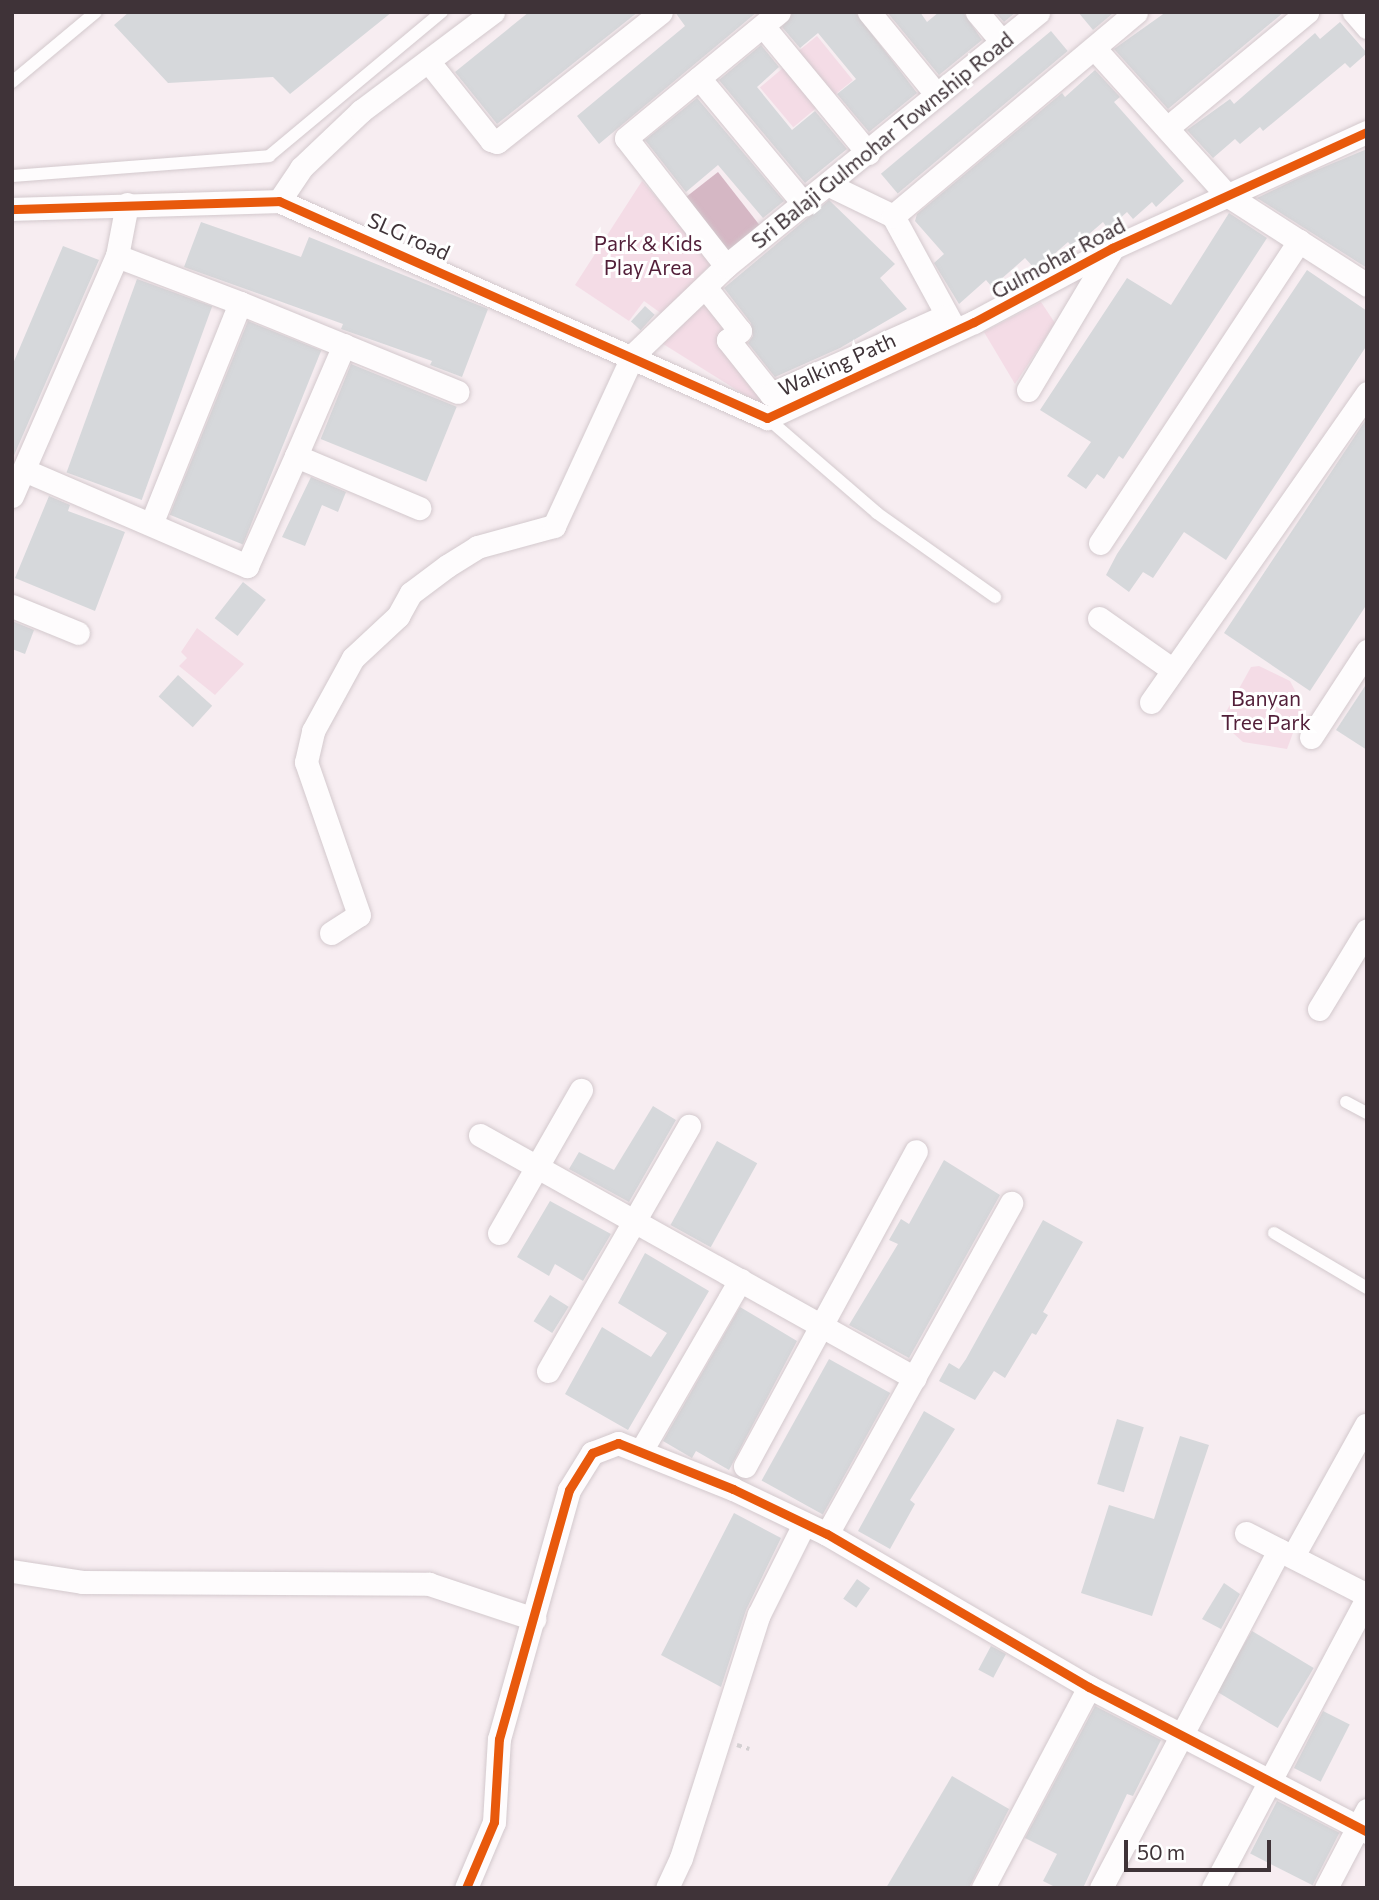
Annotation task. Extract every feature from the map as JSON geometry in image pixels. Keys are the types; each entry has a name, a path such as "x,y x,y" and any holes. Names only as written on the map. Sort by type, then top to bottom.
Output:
{"street":[{"path":"279,201 301,167 361,111 493,12"},
{"path":"428,61 491,140 497,142 662,12"},
{"path":"869,12 937,95"},
{"path":"976,12 1002,42"},
{"name":"Sri Balaji Gulmohar Township Road","path":"633,355 726,266 805,205 1038,12"},
{"path":"893,216 1136,12"},
{"path":"1167,128 1307,12"},
{"path":"1354,12 1367,27"},
{"path":"726,266 626,138 771,19 868,153"},
{"path":"1095,49 1227,195 1367,285"},
{"path":"699,78 805,205"},
{"name":"Gulmohar Road","path":"767,418 951,323 1367,132"},
{"path":"829,185 893,216 951,323"},
{"name":"SLG road","path":"12,209 279,201 633,355 767,418"},
{"path":"12,496 117,256 127,204"},
{"path":"1100,543 1299,241"},
{"path":"1028,390 1112,248"},
{"path":"117,256 458,392"},
{"name":"Walking Path","path":"705,287 738,328 727,340 771,394 951,323"},
{"path":"152,524 240,303"},
{"path":"24,470 247,566 344,345"},
{"path":"331,933 359,915 306,762 313,731 353,658 398,616 411,593 477,547 554,526 633,355"},
{"path":"1151,702 1367,393"},
{"path":"296,456 419,508"},
{"path":"12,606 78,633"},
{"path":"1099,618 1173,670"},
{"path":"1311,737 1367,651"},
{"path":"1319,1009 1367,930"},
{"path":"499,1233 534,1166 581,1090"},
{"path":"548,1371 689,1126"},
{"path":"480,1135 915,1378"},
{"path":"745,1466 819,1324 916,1151"},
{"path":"827,1534 1011,1203"},
{"path":"641,1451 740,1280"},
{"path":"1101,1888 1182,1736 1286,1553 1366,1425"},
{"path":"466,1888 494,1822 499,1739 569,1490 601,1447 618,1443 827,1534 1090,1687 1268,1781 1364,1823 1326,1888"},
{"path":"667,1888 681,1858 759,1614 804,1524"},
{"path":"1213,1888 1367,1596 1246,1532"},
{"path":"12,1571 82,1582 429,1584 534,1619"},
{"path":"983,1888 1090,1687"}],"lane":[{"path":"12,82 96,12"},
{"path":"12,176 269,156 442,12"},
{"path":"767,418 877,513 995,597"},
{"path":"1346,1102 1367,1113"},
{"path":"1274,1233 1367,1288"}],"green space":[{"path":"817,36 853,80 827,101 791,57"},
{"path":"789,63 822,103 793,127 760,87"},
{"name":"Park & Kids Play Area","path":"642,181 713,262 662,314 644,301 629,321 575,285"},
{"path":"708,295 775,402 767,409 660,342"},
{"path":"1041,302 1055,323 1015,384 984,332"},
{"path":"197,628 244,664 215,695 179,666 187,658 181,652"},
{"name":"Banyan Tree Park","path":"1259,666 1290,681 1303,706 1287,749 1243,742 1224,725 1226,712 1251,667"}],"shaded area":[{"path":"718,172 760,226 724,253 683,200"}],"building":[{"path":"129,12 392,12 290,94 273,77 168,83 114,25"},
{"path":"529,12 638,12 497,124 455,72"},
{"path":"675,12 757,12 599,144 577,116 685,26"},
{"path":"793,12 855,12 917,93 869,132 837,94 856,79 818,33 800,48 782,27"},
{"path":"887,12 920,12 927,22 939,12 963,12 982,40 939,75"},
{"path":"995,12 1016,12 1004,22"},
{"path":"1078,12 1111,12 1112,14 1093,30"},
{"path":"1166,12 1284,12 1168,109 1114,49"},
{"path":"1340,22 1367,53 1350,68 1345,63 1263,131 1260,127 1240,144 1235,139 1213,158 1187,130 1230,99 1234,104 1315,33 1320,39"},
{"path":"1051,31 1068,51 898,194 881,174"},
{"path":"761,45 779,67 757,87 792,130 815,111 847,149 805,183 719,80"},
{"path":"1095,70 1120,97 1114,102 1184,181 1156,207 1152,202 1133,219 1127,212 1108,229 1103,222 1073,248 1068,242 1036,270 1025,258 992,287 986,280 959,304 934,263 944,254 915,221 917,214 1062,93 1065,97"},
{"path":"697,98 784,201 763,218 718,165 686,192 645,140"},
{"path":"1367,149 1367,268 1257,198 1307,174"},
{"path":"829,200 895,264 880,278 907,309 840,348 775,377 748,343 753,336 751,323 724,288"},
{"path":"1229,213 1267,238 1123,459 1119,456 1104,479 1097,474 1086,489 1067,476 1091,442 1040,410 1127,278 1171,305"},
{"path":"201,222 301,257 309,237 488,309 462,377 430,365 432,361 341,329 343,324 184,267"},
{"path":"63,246 99,260 12,460 12,366"},
{"path":"1307,270 1367,311 1367,345 1226,560 1184,532 1153,578 1143,572 1129,592 1106,575 1117,554"},
{"path":"137,279 212,306 142,500 67,473"},
{"path":"645,306 655,315 641,330 631,322"},
{"path":"248,321 321,351 243,544 170,515"},
{"path":"351,364 457,407 426,482 321,439"},
{"path":"1367,418 1367,604 1310,691 1224,633"},
{"path":"311,477 346,492 338,512 322,505 305,546 282,537"},
{"path":"49,496 70,505 68,511 125,532 95,611 15,578"},
{"path":"243,582 266,600 238,636 215,618"},
{"path":"12,621 34,630 25,654 12,649"},
{"path":"178,675 212,706 193,727 159,697"},
{"path":"1367,683 1367,750 1336,730"},
{"path":"653,1106 676,1120 629,1202 569,1169 579,1152 614,1170"},
{"path":"717,1141 757,1163 711,1247 670,1225"},
{"path":"944,1160 1000,1195 909,1358 849,1325 898,1244 889,1240 901,1219 909,1224"},
{"path":"550,1201 611,1234 583,1281 555,1264 549,1276 517,1257"},
{"path":"1043,1220 1083,1242 1043,1312 1048,1315 1036,1335 1032,1333 1005,1378 994,1371 975,1400 939,1381 949,1363 959,1369 966,1359"},
{"path":"645,1253 709,1291 628,1430 565,1394 602,1327 651,1357 667,1333 618,1303"},
{"path":"550,1295 569,1307 552,1333 534,1321"},
{"path":"740,1307 797,1341 729,1470 696,1451 692,1458 663,1441"},
{"path":"829,1359 890,1393 823,1515 762,1481"},
{"path":"924,1411 955,1429 910,1500 915,1504 890,1549 858,1531"},
{"path":"1117,1419 1144,1427 1124,1492 1097,1484"},
{"path":"1180,1436 1209,1445 1152,1616 1081,1593 1109,1505 1154,1519"},
{"path":"734,1513 781,1538 746,1610 721,1687 661,1655"},
{"path":"857,1579 870,1588 856,1608 843,1599"},
{"path":"1224,1583 1240,1594 1221,1629 1202,1619"},
{"path":"1252,1631 1314,1668 1278,1728 1216,1691"},
{"path":"991,1646 1006,1654 993,1678 978,1670"},
{"path":"1095,1706 1161,1740 1133,1796 1127,1794 1083,1888 1057,1888 1043,1881 1057,1854 1025,1838"},
{"path":"1323,1711 1350,1725 1321,1782 1294,1768"},
{"path":"952,1776 1009,1809 969,1888 886,1888"},
{"path":"1277,1801 1339,1833 1313,1885 1250,1854"}],"cycle path":[{"path":"12,209 279,201 767,418 974,322 1112,248 1367,132"},
{"path":"466,1888 494,1822 499,1739 569,1490 592,1453 618,1443 733,1489 827,1534 1089,1687 1367,1832"}]}
